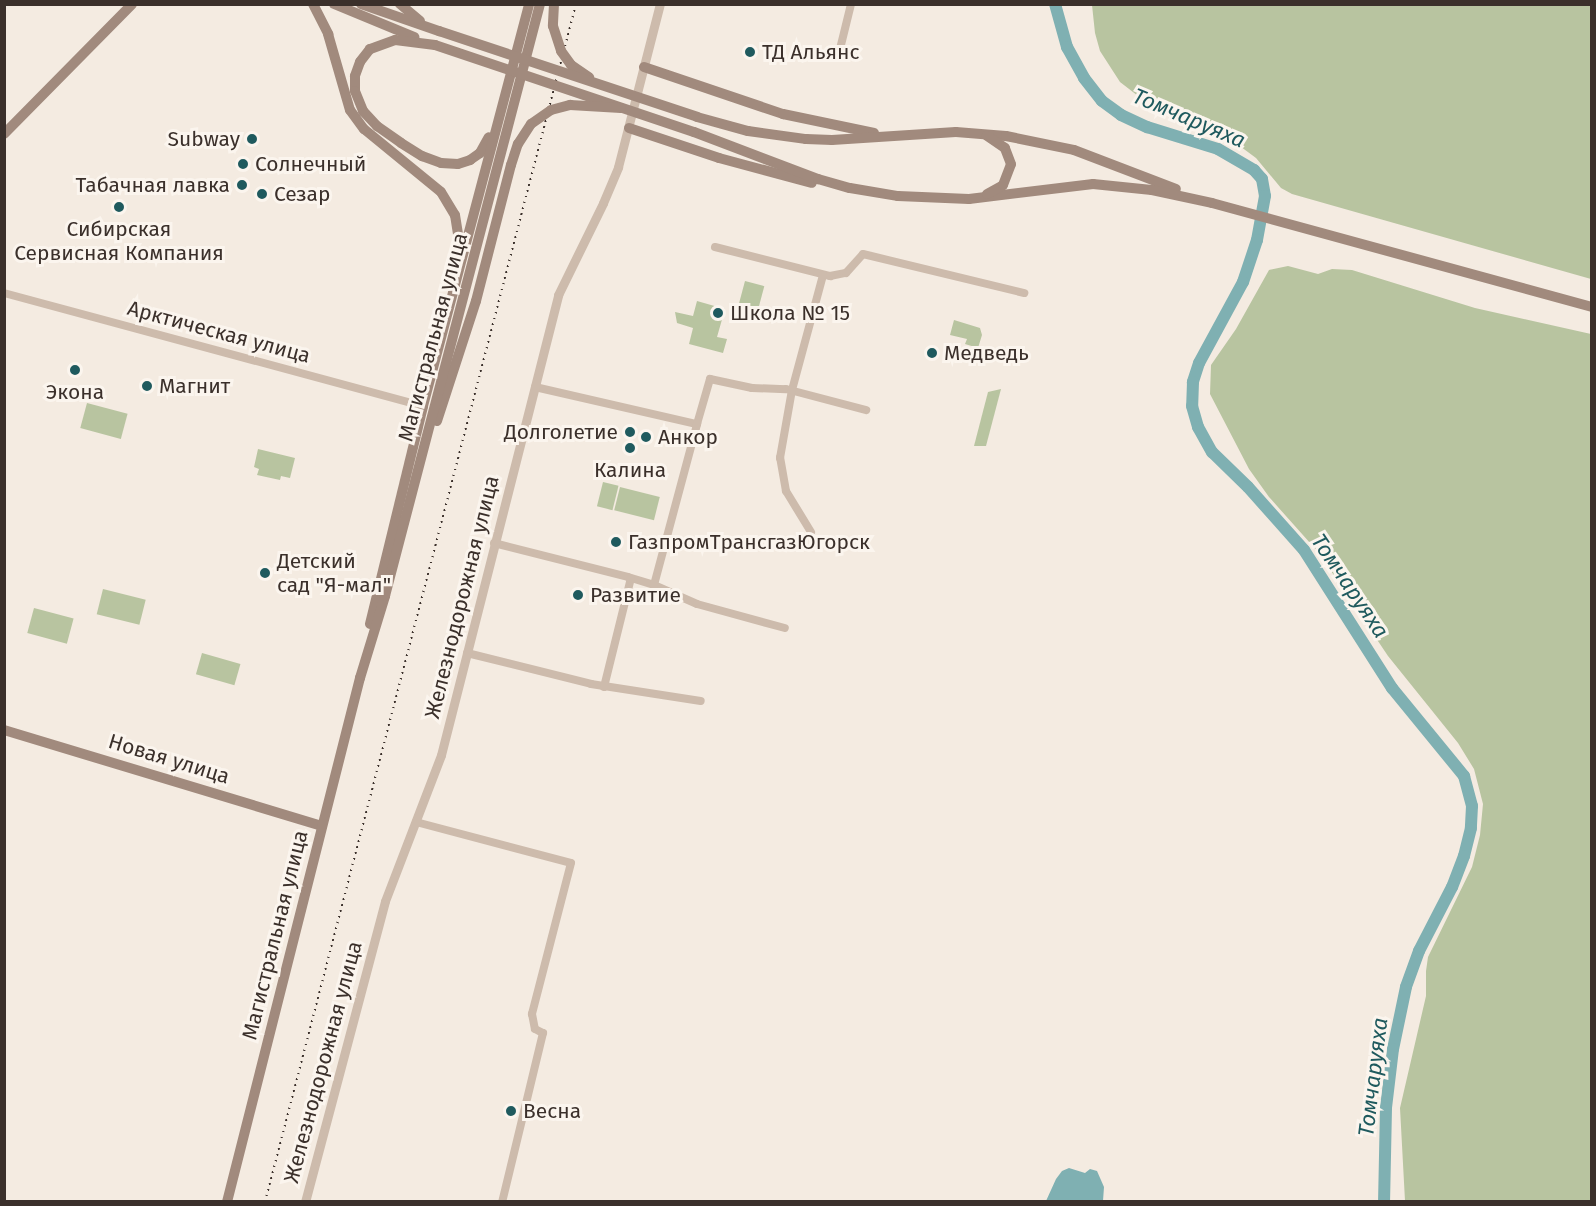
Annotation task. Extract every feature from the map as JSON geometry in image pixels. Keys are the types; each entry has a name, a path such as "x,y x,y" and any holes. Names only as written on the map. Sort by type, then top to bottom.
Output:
{"main road":[{"path":"4,134 132,4"},
{"path":"313,4 324,24 343,92 356,119 372,136 432,182 452,207 460,238 456,281"},
{"path":"334,4 435,45 694,132 818,179 850,188 898,196"},
{"path":"361,4 697,117 748,131 806,139 971,132 1022,138 1074,150 1212,203"},
{"path":"400,4 410,15 439,31"},
{"name":"Магистральная улица","path":"360,678 377,591 423,406 509,82 527,4"},
{"name":"Магистральная улица","path":"227,1202 360,678 395,559 540,4"},
{"path":"554,4 553,26 558,44 566,58 577,70 616,90"},
{"path":"435,45 395,40 378,44 363,56 355,76 355,91 363,111 389,135 422,156 448,164 464,162 475,157 489,139 509,82"},
{"path":"644,67 783,114 854,130 895,136"},
{"path":"395,559 476,300 518,144 531,124 551,110 570,105 621,108"},
{"path":"629,128 719,158 853,194 969,199 1077,185 1107,184 1152,190 1212,203 1592,307"},
{"path":"969,199 1000,188 1009,174 1011,164 1008,153 999,142 971,132"},
{"name":"Новая улица","path":"4,730 322,826"}],"street":[{"name":"Железнодорожная улица","path":"305,1202 376,931 391,882 441,755 560,288 603,203 629,128 660,4"},
{"path":"839,53 851,4"},
{"path":"715,247 836,276 846,273 863,254 1024,293"},
{"path":"811,532 786,491 781,469 782,440 792,390 823,274"},
{"name":"Арктическая улица","path":"4,293 423,406"},
{"path":"654,585 710,379 752,388 792,390 866,410"},
{"path":"535,387 697,424"},
{"path":"494,543 631,578 654,585 697,604 785,628"},
{"path":"603,687 631,578"},
{"path":"466,653 603,687 701,701"},
{"path":"416,822 571,863 532,1014 535,1029 543,1033 502,1202"}],"green space":[{"path":"1092,5 1591,5 1591,279 1292,194 1281,188 1256,158 1233,141 1151,106 1120,82 1100,51 1095,33"},
{"path":"1288,266 1318,274 1332,269 1352,270 1475,308 1591,334 1591,1201 1405,1201 1400,1108 1426,996 1428,957 1472,867 1480,835 1483,804 1474,769 1458,743 1388,656 1319,553 1269,497 1249,469 1210,394 1211,365 1236,329 1269,270"},
{"path":"745,281 764,286 758,308 739,303"},
{"path":"697,301 725,309 717,337 727,339 723,353 689,344 693,328 677,323 675,312 693,316"},
{"path":"954,320 980,328 982,335 978,348 965,344 967,339 950,335"},
{"path":"1001,389 986,446 974,446 988,392"},
{"path":"87,403 128,414 121,439 80,428"},
{"path":"258,449 295,458 290,478 281,476 280,480 257,475 259,469 254,467"},
{"path":"603,482 619,486 612,510 597,506"},
{"path":"620,487 660,497 654,520 614,510"},
{"path":"103,589 146,600 139,625 97,614"},
{"path":"34,608 74,619 67,644 27,633"},
{"path":"202,653 240,664 234,685 196,674"}],"water":[{"path":"1069,1168 1085,1173 1090,1169 1097,1171 1104,1187 1103,1201 1046,1201 1056,1179 1062,1171"}],"waterway":[{"name":"Томчаруяха","path":"1055,4 1067,47 1084,78 1102,101 1121,115 1147,127 1218,149 1254,170 1262,179 1265,196 1257,240 1243,282 1199,363 1193,382 1192,406 1198,427 1212,452 1248,487 1304,550 1392,688 1464,776 1472,806 1471,828 1464,856 1452,887 1419,951 1406,987 1393,1049 1386,1108 1384,1202"}],"railway":[{"path":"265,1202 576,4"}],"place":[{"name":"ТД Альянс","path":"750,52"},
{"name":"Subway","path":"252,139"},
{"name":"Солнечный","path":"243,164"},
{"name":"Табачная лавка","path":"242,185"},
{"name":"Сезар","path":"262,194"},
{"name":"Сибирская Сервисная Компания","path":"119,207"},
{"name":"Школа № 15","path":"718,313"},
{"name":"Медведь","path":"932,353"},
{"name":"Экона","path":"75,370"},
{"name":"Магнит","path":"147,386"},
{"name":"Долголетие","path":"630,432"},
{"name":"Анкор","path":"646,437"},
{"name":"Калина","path":"630,448"},
{"name":"ГазпромТрансгазЮгорск","path":"616,542"},
{"name":"Детский сад \"Я-мал\"","path":"265,573"},
{"name":"Развитие","path":"578,595"},
{"name":"Весна","path":"511,1111"}]}
